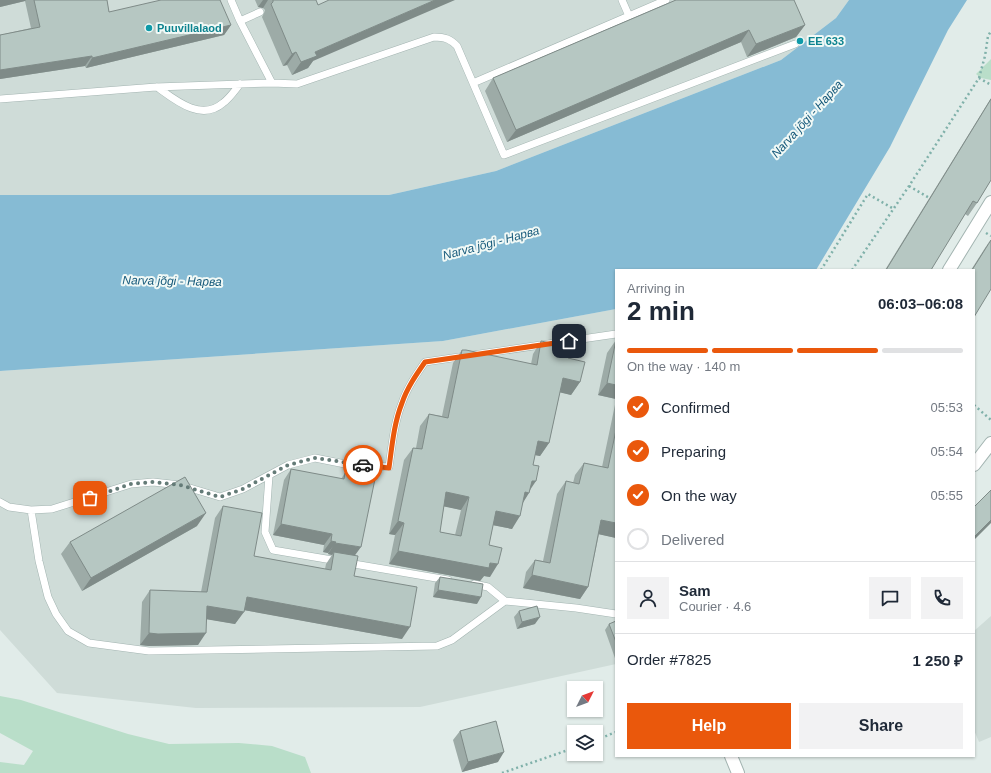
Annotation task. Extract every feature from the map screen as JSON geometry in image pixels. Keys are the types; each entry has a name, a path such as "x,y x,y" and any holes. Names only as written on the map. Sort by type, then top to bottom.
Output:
{"street":[{"path":"950,269 991,202"},
{"path":"975,464 990,448"},
{"path":"731,757 738,773"}],"lane":[{"path":"231,0 240,21 272,82"},
{"path":"622,0 629,16"},
{"path":"473,83 666,0"},
{"path":"240,21 260,12"},
{"path":"0,99 156,87 272,82 296,84 434,37 443,37 451,40 457,46 504,155 795,44"},
{"path":"156,87 181,104 194,110 211,109 223,103 240,84"},
{"path":"0,502 9,507 31,510 52,509 131,484 146,482 180,485 220,497 243,489 288,465 315,458 345,464 389,468 402,403 412,380 425,362 615,334"},
{"path":"269,476 265,532 273,550 457,581"},
{"path":"31,510 38,561 48,597 56,614 68,631 90,643 149,650 437,646 452,640 505,601"},
{"path":"465,583 488,587 505,601 576,608 615,614"}],"path":[{"path":"853,269 979,78 985,56 988,36 991,31"},
{"path":"979,78 991,85"},
{"path":"909,186 936,202"},
{"path":"822,269 868,194 894,208"},
{"path":"976,227 991,236"},
{"path":"975,406 991,420"},
{"path":"603,737 615,732"},
{"path":"502,773 567,750"}],"shaded area":[{"path":"0,0 849,0 836,18 781,60 496,171 389,195 0,195"},
{"path":"615,309 615,664 420,707 196,708 57,693 0,630 0,371 443,341"},
{"path":"991,616 991,737 979,742 975,732 975,630"}],"green space":[{"path":"991,59 991,80 981,78 976,74"},
{"path":"0,696 21,700 128,734 169,744 239,743 272,746 305,757 311,773 0,773 0,762 24,765 33,751 0,733"}],"water":[{"name":"Narva jõgi - Нарва","path":"849,0 967,0 948,30 890,147 817,269 615,269 615,309 443,341 0,371 0,195 389,195 496,171 781,60 836,18"}],"building":[{"path":"34,0 107,0 109,12 161,0 220,0 231,25 92,58 92,56 0,70 0,35 40,27"},
{"path":"273,0 316,0 318,5 329,0 435,0 315,52 317,56 301,62 296,52 292,54 271,4"},
{"path":"676,0 794,0 805,25 756,44 749,30 516,130 493,78"},
{"path":"991,99 991,180 977,203 973,201 932,269 887,269"},
{"path":"991,240 991,289 975,315 975,269 973,269"},
{"path":"541,341 570,347 568,358 585,362 580,382 563,378 549,443 538,441 533,465 539,466 536,481 532,481 529,493 525,492 520,516 496,511 489,545 502,548 498,564 490,563 489,568 398,551 404,523 398,521 413,448 422,449 429,414 448,418 462,350 537,365","holes":["446,492 469,497 461,536 440,532"]},
{"path":"615,345 615,385 607,383"},
{"path":"615,435 615,523 601,520 588,587 532,575 535,560 550,563 566,481 579,484 584,463 608,468"},
{"path":"291,469 344,479 345,473 375,479 361,547 335,543 336,542 331,541 332,534 281,524"},
{"path":"185,477 206,513 91,578 70,542"},
{"path":"991,490 991,520 975,536 975,506"},
{"path":"223,506 262,513 254,556 331,570 334,552 358,556 354,576 417,587 410,627 247,597 244,612 207,606 206,633 149,633 150,590 207,592"},
{"path":"440,577 483,584 481,597 438,590"},
{"path":"537,606 540,617 522,622 519,611"},
{"path":"615,621 615,639 609,624"},
{"path":"496,721 504,752 468,762 460,731"}],"way so far":[{"path":"90,498 131,484 153,482 180,485 220,497 243,489 288,465 315,458 345,464 363,465"}],"place":[{"name":"Puuvillalaod","path":"149,28"},
{"name":"EE 633","path":"800,41"}],"route":[{"path":"363,465 389,468 402,403 412,380 425,362 569,341"}]}
